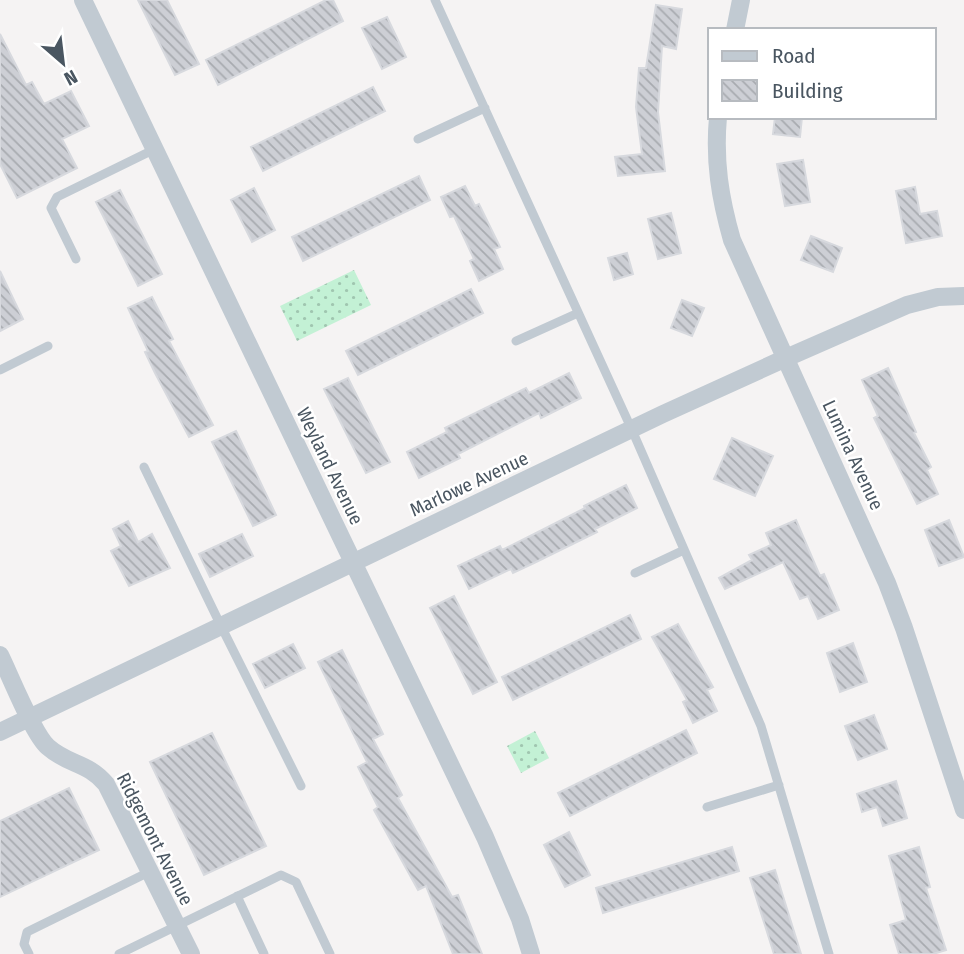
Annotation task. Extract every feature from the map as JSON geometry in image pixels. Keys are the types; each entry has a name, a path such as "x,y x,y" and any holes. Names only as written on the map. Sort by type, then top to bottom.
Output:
{"street":[{"name":"Weyland Avenue","path":"83,0 485,837 520,919 531,954"},
{"path":"736,28 741,0"},
{"name":"Lumina Avenue","path":"718,119 718,186 732,240 887,583 960,783 964,810"},
{"name":"Marlowe Avenue","path":"0,732 786,358 907,305 937,298 964,296"},
{"name":"Ridgemont Avenue","path":"0,655 45,744 61,757 96,772 106,784 191,954"}],"lane":[{"path":"435,0 632,430 761,726 829,954"},
{"path":"418,139 485,108"},
{"path":"76,259 51,208 57,197 155,149"},
{"path":"516,341 578,313"},
{"path":"0,370 48,346"},
{"path":"144,467 301,786"},
{"path":"635,573 684,550"},
{"path":"707,807 779,785"},
{"path":"29,954 24,944 27,932 149,872"},
{"path":"119,954 281,875 296,882 330,954"},
{"path":"237,896 264,954"}],"green space":[{"path":"354,270 371,305 297,341 280,306"},
{"path":"535,731 549,758 521,773 507,746"}],"building":[{"path":"138,0 167,0 199,64 175,75"},
{"path":"326,0 333,0 343,21 218,85 206,60"},
{"path":"656,5 682,9 676,49 662,46 658,112 665,171 618,176 615,157 642,154 636,107 639,68 646,68"},
{"path":"387,17 406,57 382,69 362,28"},
{"path":"0,34 26,85 32,82 44,104 71,91 89,126 62,139 77,168 17,198 0,164"},
{"path":"373,87 385,111 263,171 251,147"},
{"path":"775,119 802,119 800,137 773,134"},
{"path":"803,160 810,202 785,206 777,164"},
{"path":"419,176 430,200 303,261 292,237"},
{"path":"465,186 475,206 479,204 500,247 494,249 503,269 479,281 470,261 474,259 454,216 450,217 441,197"},
{"path":"915,187 920,214 937,211 942,236 906,243 896,191"},
{"path":"254,188 275,230 252,242 231,200"},
{"path":"120,190 162,274 138,286 96,202"},
{"path":"671,213 681,253 658,259 648,219"},
{"path":"811,236 842,248 833,272 801,260"},
{"path":"627,253 633,274 614,280 608,258"},
{"path":"0,271 23,319 0,331"},
{"path":"471,289 483,313 358,375 346,351"},
{"path":"152,297 173,339 169,341 213,425 189,437 145,352 148,351 128,308"},
{"path":"682,300 704,308 692,336 671,328"},
{"path":"888,368 931,467 927,470 938,494 917,504 874,418 878,416 862,380"},
{"path":"569,373 581,398 541,418 539,413 458,454 460,458 419,478 407,452 447,432 445,428 526,388 529,393"},
{"path":"348,378 390,462 366,473 324,389"},
{"path":"236,431 276,515 253,526 212,442"},
{"path":"732,438 773,456 755,496 714,479"},
{"path":"626,485 637,508 595,529 597,532 534,563 513,573 511,569 469,589 458,566 500,546 502,550"},
{"path":"796,520 820,576 824,574 839,610 818,619 808,596 800,599 783,562 725,589 719,578 752,560 749,555 771,545 766,533"},
{"path":"949,520 964,557 939,566 925,530"},
{"path":"128,521 138,542 152,534 170,568 129,586 111,551 121,546 113,529"},
{"path":"242,534 253,556 210,577 199,554"},
{"path":"454,596 497,682 473,694 430,608"},
{"path":"630,615 641,639 513,700 502,677"},
{"path":"678,624 713,687 707,690 717,711 693,723 683,702 687,700 652,637"},
{"path":"853,643 867,682 840,692 827,653"},
{"path":"293,644 305,668 265,688 253,664"},
{"path":"342,650 383,734 373,739 402,795 398,798 452,897 458,895 482,954 453,954 426,886 418,890 374,810 378,807 358,767 367,762 318,662"},
{"path":"874,715 887,749 858,760 845,726"},
{"path":"686,730 697,753 570,816 558,793"},
{"path":"212,733 266,846 204,875 150,762"},
{"path":"896,781 907,818 883,826 877,807 862,812 857,794"},
{"path":"69,788 99,850 0,897 0,821"},
{"path":"569,832 590,875 565,887 544,845"},
{"path":"732,847 739,871 603,913 596,888"},
{"path":"919,847 930,887 926,888 946,950 933,954 899,954 890,925 906,920 889,856"},
{"path":"775,870 801,954 774,954 750,878"}]}
